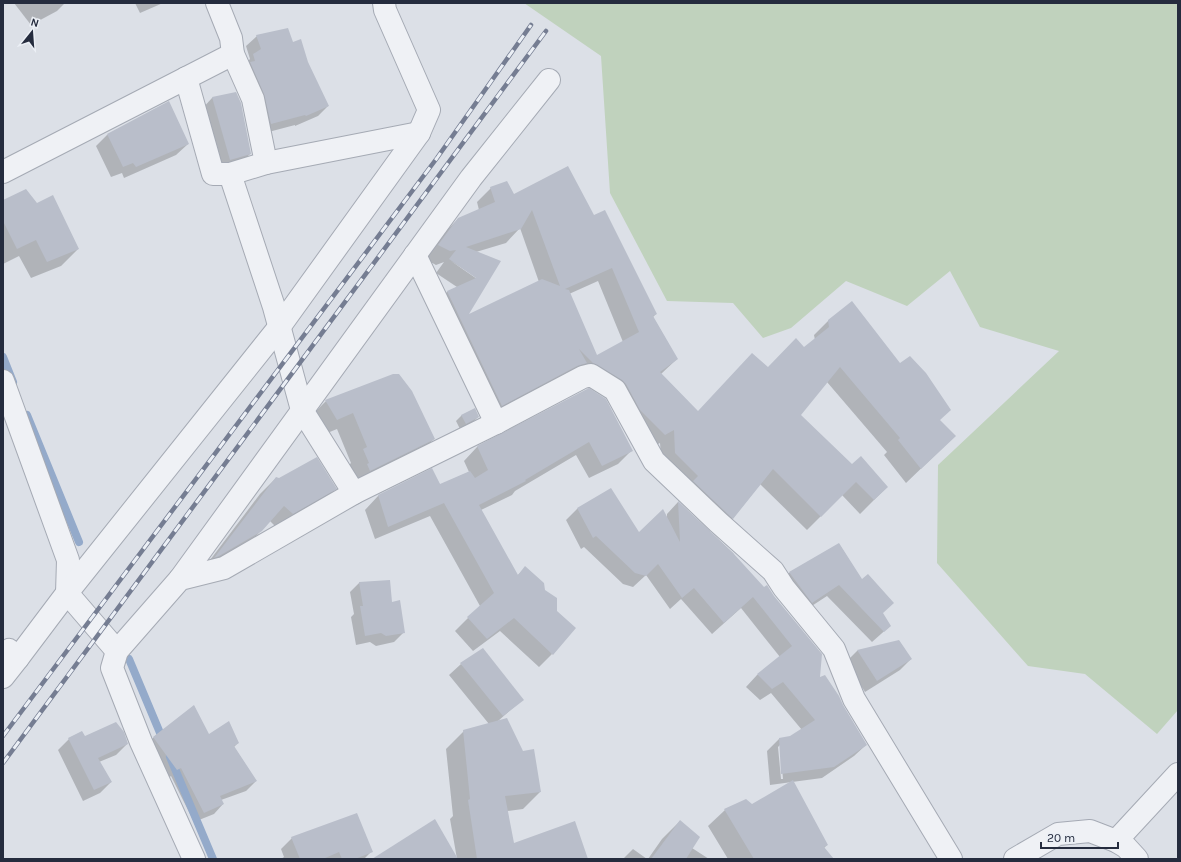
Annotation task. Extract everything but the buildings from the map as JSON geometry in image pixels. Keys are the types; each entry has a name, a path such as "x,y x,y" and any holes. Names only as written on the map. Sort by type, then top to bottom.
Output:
{"street":[{"path":"217,3 232,38 233,54 253,99 266,163"},
{"path":"3,676 10,656 67,592 280,326 420,133 429,110 384,3"},
{"path":"3,172 233,54"},
{"path":"186,78 213,174 230,174 266,163 420,133"},
{"path":"194,859 141,742 112,668 117,651 180,579 471,178 549,80"},
{"path":"230,174 280,326 302,410 354,493"},
{"path":"415,255 496,423"},
{"path":"180,579 224,568 354,493 496,423 583,377 591,375 616,390 654,461 718,522 773,571 784,588 834,649 854,699 951,859"},
{"path":"3,381 68,560 67,592 117,651"},
{"path":"1116,841 1178,774"},
{"path":"1015,859 1058,834 1090,830 1126,847 1137,859"}],"green space":[{"path":"524,3 1178,3 1178,710 1157,734 1085,674 1028,666 937,563 938,465 1059,351 980,327 950,271 907,306 846,281 791,328 763,338 733,303 667,301 610,193 601,56"}],"waterway":[{"path":"3,357 13,382"},
{"path":"27,415 79,542"},
{"path":"129,659 163,740"},
{"path":"170,757 213,859"}],"railway":[{"path":"3,736 437,158 531,25"},
{"path":"3,763 546,31"}]}
